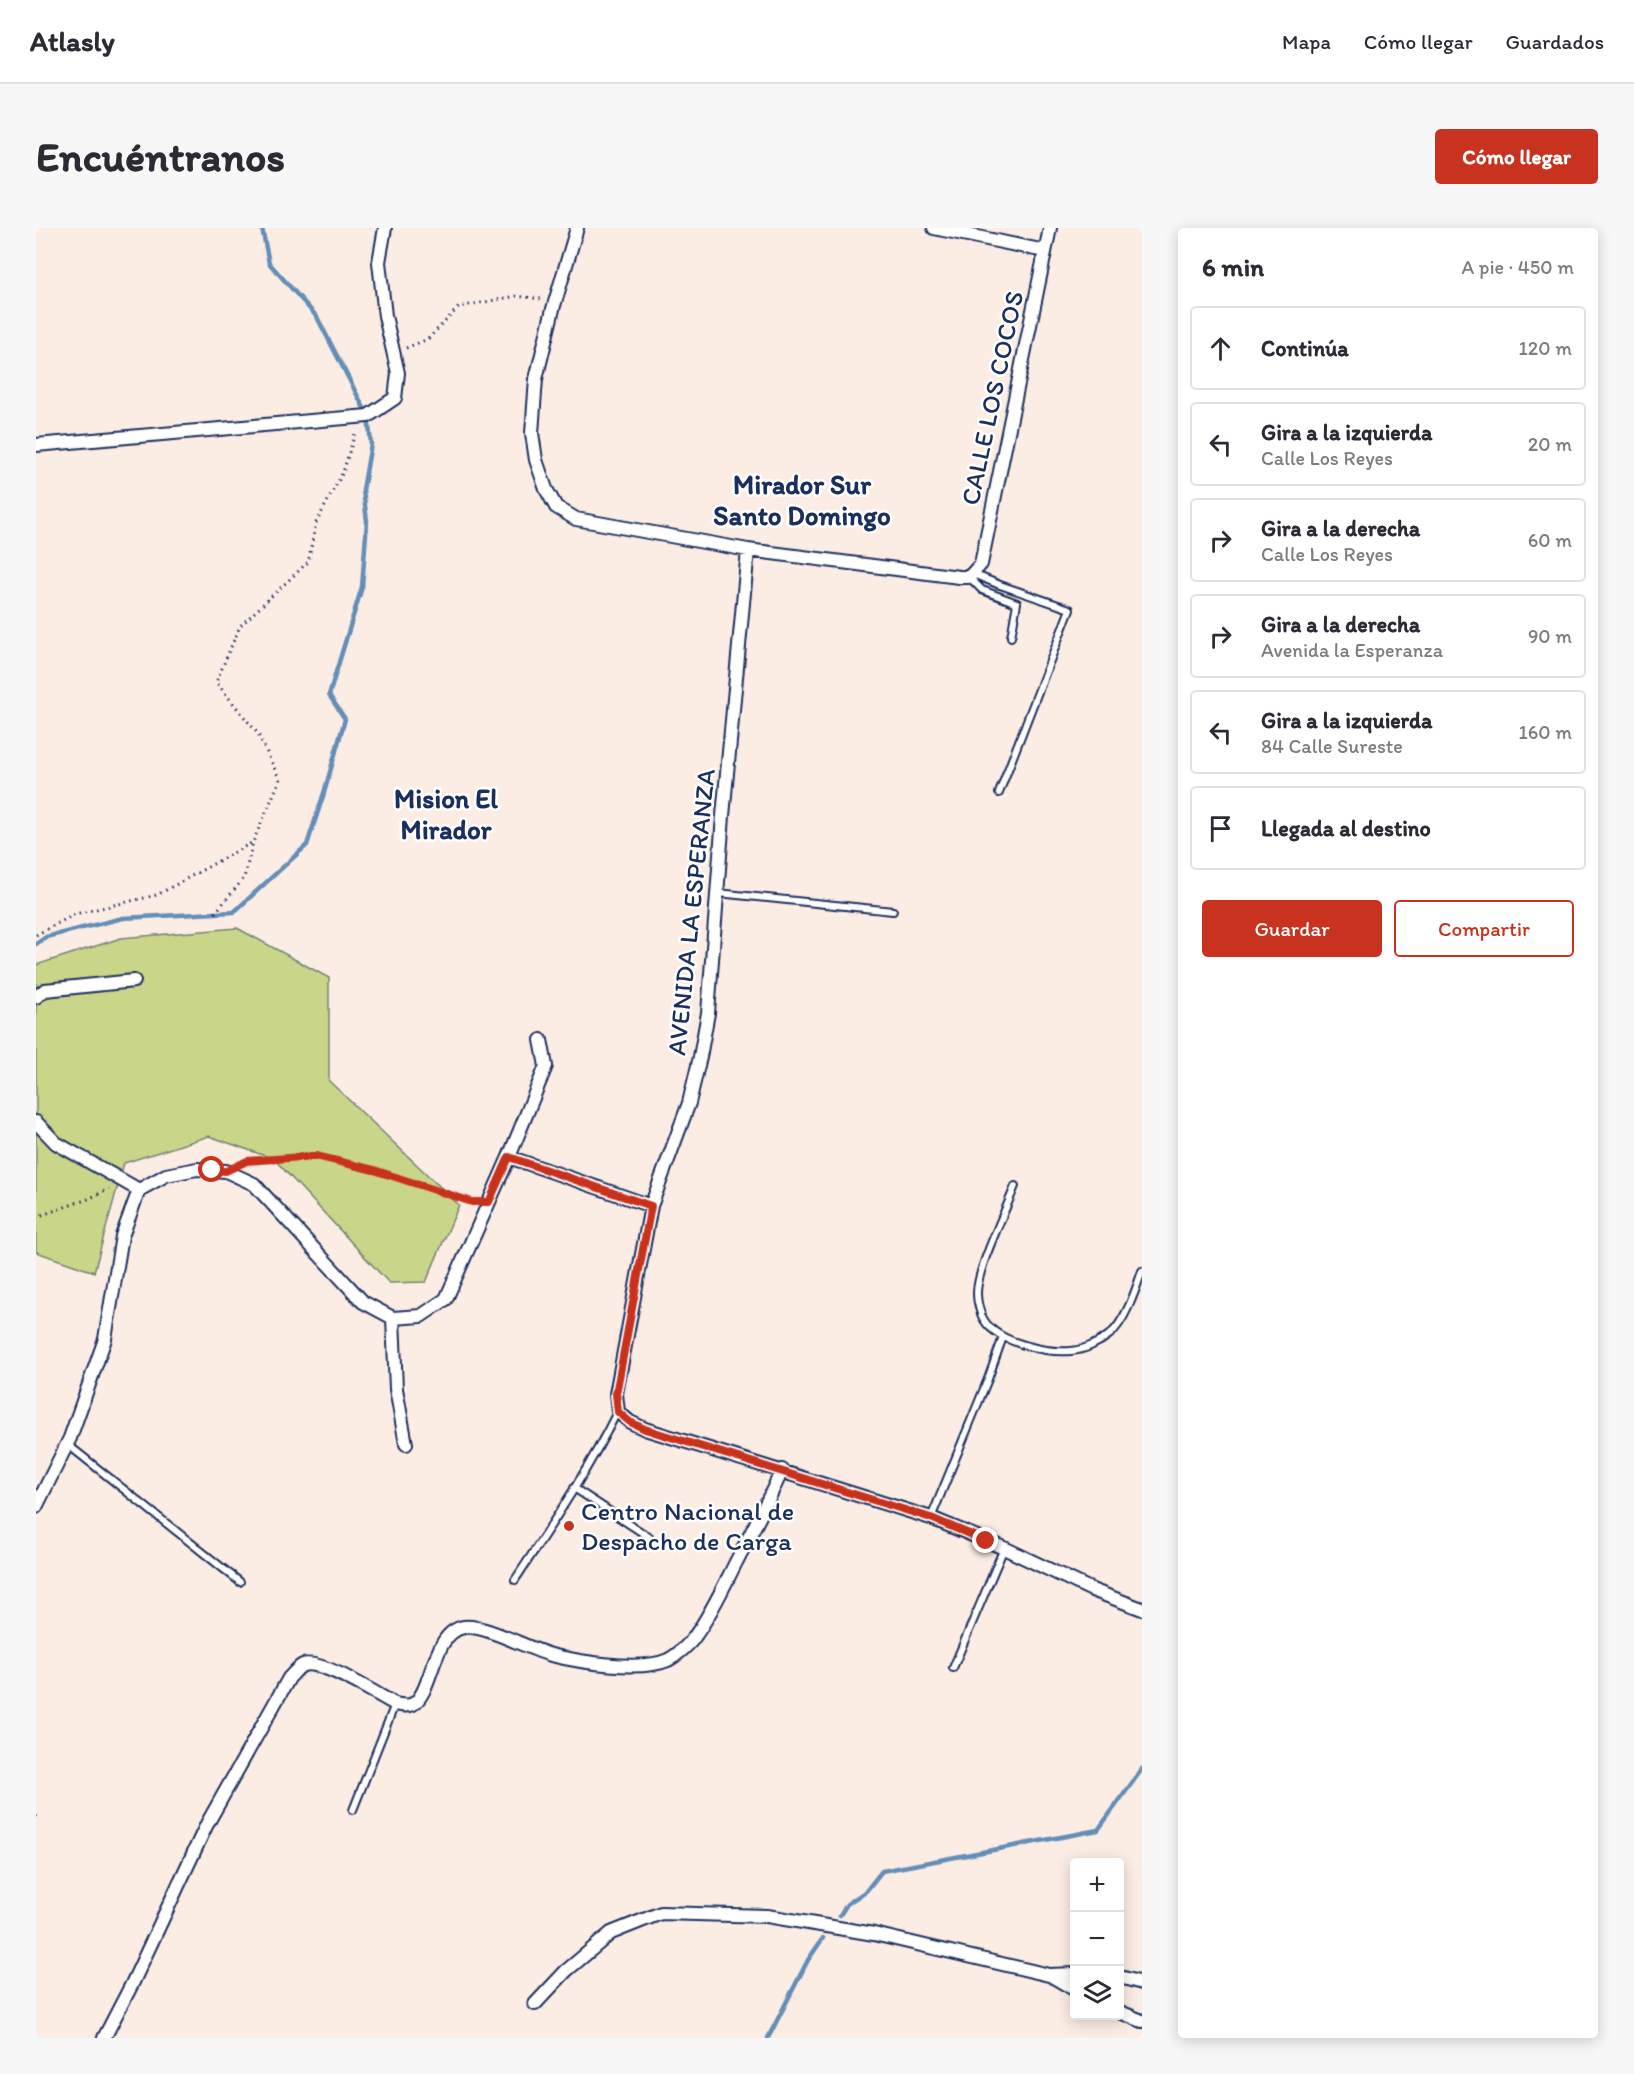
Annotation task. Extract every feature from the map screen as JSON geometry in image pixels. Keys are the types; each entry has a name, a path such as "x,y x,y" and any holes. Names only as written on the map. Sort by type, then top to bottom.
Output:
{"street":[{"path":"36,445 368,416 395,398 398,373 385,316 379,262 385,228"},
{"path":"577,228 555,300 536,379 532,433 536,460 546,489 556,507 576,519 748,550 959,578 971,575"},
{"path":"934,228 1046,251"},
{"name":"CALLE LOS COCOS","path":"971,575 981,564 1050,228"},
{"name":"AVENIDA LA ESPERANZA","path":"618,1412 616,1394 651,1206 689,1103 708,1013 748,550"},
{"path":"36,997 45,990 134,981"},
{"path":"36,1507 67,1444 105,1339 122,1236 139,1190 166,1175 197,1169 226,1171 254,1184 363,1302 393,1318 421,1316 446,1299 509,1157 546,1066 540,1040"},
{"path":"36,1122 56,1143 139,1190"},
{"path":"509,1157 651,1206"},
{"path":"393,1318 396,1389 406,1444"},
{"path":"618,1412 630,1422 645,1429 931,1518 1004,1548 1092,1590 1142,1609"},
{"path":"104,2038 132,1984 207,1824 289,1678 302,1666 316,1664 395,1704 405,1706 414,1704 420,1695 444,1641 454,1630 465,1627 479,1628 535,1651 568,1659 643,1666 669,1660 694,1638 719,1596 782,1470"},
{"path":"535,2004 567,1971 611,1933 661,1913 766,1916 788,1919 874,1934 1049,1975 1070,1974"},
{"path":"1049,1975 1070,1987"},
{"path":"1124,1978 1142,1983"},
{"path":"1124,2014 1142,2021"}],"lane":[{"path":"971,575 982,590 1017,603 1011,637"},
{"path":"971,575 1070,609 999,793"},
{"path":"717,893 893,911"},
{"path":"1015,1186 985,1261 976,1292 984,1321 1003,1337 1024,1346 1072,1351 1086,1348 1110,1334 1132,1301 1142,1271"},
{"path":"931,1518 1003,1337"},
{"path":"515,1580 574,1488 618,1412"},
{"path":"67,1444 240,1582"},
{"path":"574,1488 649,1537"},
{"path":"953,1668 1004,1548"},
{"path":"353,1810 395,1704"}],"path":[{"path":"394,354 428,339 459,308 516,296 555,300"},
{"path":"215,913 244,878 253,842 280,780 258,734 216,682 240,626 308,562 316,523 343,472 361,417"},
{"path":"36,935 75,914 158,895 253,842"},
{"path":"226,1171 247,1161 316,1156 374,1170 472,1202 489,1202"},
{"path":"36,1217 88,1199 125,1182"}],"green space":[{"path":"237,928 329,978 329,1081 459,1205 426,1282 389,1283 274,1159 209,1136 124,1163 94,1272 36,1252 36,965 121,938"}],"waterway":[{"path":"36,944 46,937 123,918 234,912 307,845 324,793 345,719 329,695 362,587 367,521 363,490 371,444 368,416 317,317 269,263 262,228"},
{"path":"840,1915 847,1904 866,1891 882,1871 1098,1830 1142,1769"},
{"path":"768,2038 808,1960 823,1938"}],"place":[{"name":"Centro Nacional de Despacho de Carga","path":"569,1526"}],"district":[{"name":"Mirador Sur Santo Domingo","path":"802,500"},
{"name":"Mision El Mirador","path":"446,814"}],"route":[{"path":"212,1170 226,1171 247,1161 316,1156 374,1170 472,1202 489,1202 509,1157 651,1206 616,1394 618,1412 630,1422 645,1429 931,1518 986,1541"}]}
